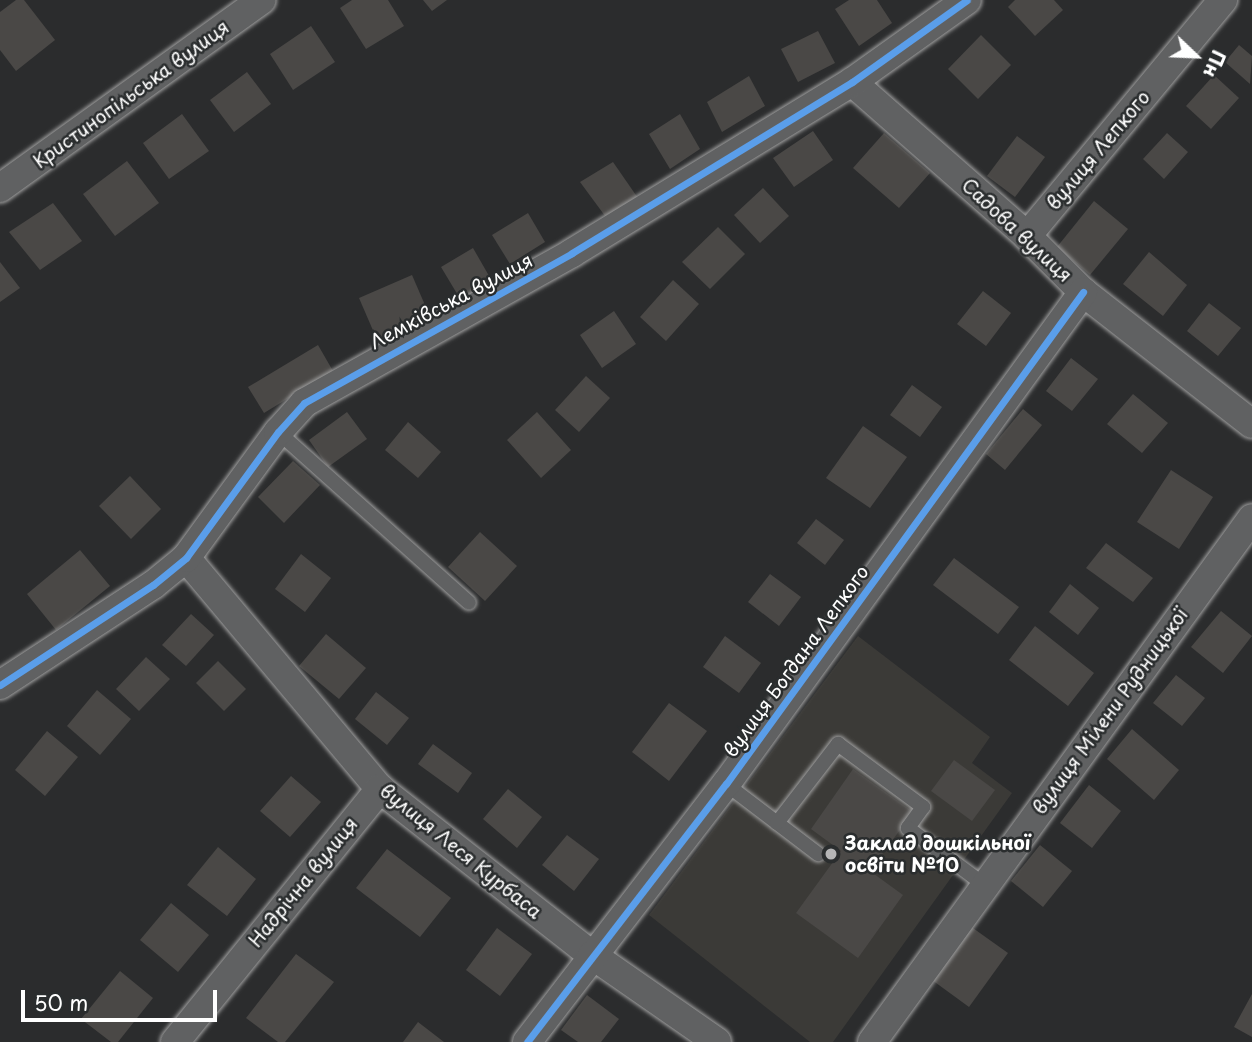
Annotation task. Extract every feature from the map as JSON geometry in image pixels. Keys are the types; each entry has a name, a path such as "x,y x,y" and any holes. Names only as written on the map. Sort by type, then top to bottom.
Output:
{"street":[{"name":"Кристинопільська вулиця","path":"0,188 262,0"},
{"name":"Лемківська вулиця","path":"0,685 153,585 186,558 278,432 304,403 329,385 572,253 852,82 967,0"},
{"name":"вулиця Лепкого","path":"1027,236 1223,0"},
{"name":"Садова вулиця","path":"852,82 1027,236 1083,292 1252,424"},
{"name":"вулиця Богдана Лепкого","path":"527,1042 726,784 1083,292"},
{"name":"вулиця Мілени Рудницької","path":"872,1042 983,884 1252,518"},
{"name":"вулиця Леся Курбаса","path":"186,558 380,789 592,955 718,1042"},
{"name":"Надрічна вулиця","path":"175,1042 380,789"}],"lane":[{"path":"278,432 469,603"},
{"path":"777,823 838,744 923,807 908,828 983,884"},
{"path":"726,784 818,854"}],"shaded area":[{"name":"Заклад дошкільної освіти №10","path":"858,636 990,737 972,763 1012,793 833,1042 810,1042 649,915"}],"building":[{"path":"16,0 24,0 55,40 16,71 0,50 0,12"},
{"path":"352,0 388,0 404,26 366,49 340,8"},
{"path":"423,0 447,0 432,11"},
{"path":"849,0 877,0 892,23 859,46 835,9"},
{"path":"1015,0 1054,0 1063,10 1035,36 1008,7"},
{"path":"311,26 335,62 293,90 270,54"},
{"path":"818,31 835,63 798,82 781,49"},
{"path":"981,35 1011,65 978,99 948,69"},
{"path":"1239,45 1252,56 1250,84 1225,62"},
{"path":"247,72 271,104 234,132 210,100"},
{"path":"1214,75 1239,98 1211,129 1186,106"},
{"path":"749,76 765,106 722,132 707,102"},
{"path":"182,114 209,151 169,179 143,143"},
{"path":"680,114 700,149 670,169 649,134"},
{"path":"813,131 833,160 794,187 773,158"},
{"path":"884,133 930,173 899,208 853,168"},
{"path":"1167,133 1188,152 1164,179 1143,159"},
{"path":"1017,136 1045,157 1015,197 987,176"},
{"path":"127,161 159,203 115,236 83,194"},
{"path":"613,162 640,201 608,220 580,182"},
{"path":"763,188 789,216 760,243 734,215"},
{"path":"1094,201 1128,229 1090,275 1057,247"},
{"path":"53,203 82,241 40,270 9,232"},
{"path":"528,213 545,242 510,264 492,235"},
{"path":"718,227 745,254 710,289 682,262"},
{"path":"473,248 496,288 465,307 441,267"},
{"path":"1149,252 1187,285 1163,316 1123,284"},
{"path":"0,262 20,288 0,302"},
{"path":"412,275 431,319 378,342 359,298"},
{"path":"673,280 699,304 666,341 640,317"},
{"path":"983,291 1011,313 986,346 957,324"},
{"path":"1209,303 1241,328 1218,356 1187,331"},
{"path":"614,311 636,344 602,368 580,335"},
{"path":"318,345 333,371 264,413 248,387"},
{"path":"1071,358 1098,379 1072,411 1046,391"},
{"path":"586,376 610,398 579,432 555,410"},
{"path":"912,385 942,407 920,437 890,415"},
{"path":"1133,394 1168,423 1142,453 1107,424"},
{"path":"1023,409 1042,425 1005,470 986,454"},
{"path":"347,412 367,439 328,467 309,440"},
{"path":"537,412 571,450 541,478 507,440"},
{"path":"408,422 441,452 418,478 385,450"},
{"path":"863,426 907,457 870,508 826,478"},
{"path":"293,461 320,485 284,523 258,497"},
{"path":"1171,470 1213,497 1179,549 1137,522"},
{"path":"130,476 161,509 131,539 99,506"},
{"path":"816,519 844,540 825,565 797,543"},
{"path":"480,532 517,566 485,601 448,567"},
{"path":"1106,543 1153,578 1133,602 1086,568"},
{"path":"80,550 110,586 56,630 27,594"},
{"path":"301,554 331,578 305,612 275,589"},
{"path":"954,558 1019,607 998,634 933,585"},
{"path":"770,574 801,597 779,626 748,602"},
{"path":"1070,584 1099,608 1078,635 1049,612"},
{"path":"1221,611 1252,636 1223,673 1191,647"},
{"path":"191,614 214,635 186,666 162,645"},
{"path":"1035,626 1094,673 1068,706 1009,660"},
{"path":"326,634 366,668 339,699 299,666"},
{"path":"725,636 761,663 739,693 703,667"},
{"path":"146,657 170,679 139,711 116,689"},
{"path":"218,661 246,689 224,711 196,683"},
{"path":"1176,675 1205,698 1182,726 1153,703"},
{"path":"97,690 131,719 100,755 67,726"},
{"path":"376,692 409,718 387,745 355,719"},
{"path":"669,703 707,731 669,781 632,752"},
{"path":"1132,729 1179,770 1154,800 1107,759"},
{"path":"47,731 78,757 45,796 15,770"},
{"path":"433,744 472,773 458,793 418,764"},
{"path":"954,760 995,790 972,821 931,791"},
{"name":"Заклад дошкільної освіти №10","path":"853,769 913,812 870,871 903,895 858,958 796,913 841,851 811,829"},
{"path":"291,776 321,802 290,837 260,811"},
{"path":"1089,785 1121,811 1092,848 1060,823"},
{"path":"508,789 542,817 517,848 483,819"},
{"path":"567,835 599,859 574,891 542,865"},
{"path":"1040,845 1072,871 1043,907 1011,881"},
{"path":"218,847 256,879 227,916 187,885"},
{"path":"387,849 451,898 420,937 356,888"},
{"path":"171,903 209,935 178,972 140,940"},
{"path":"970,926 1008,953 969,1007 932,980"},
{"path":"497,928 532,954 500,996 466,970"},
{"path":"296,954 334,982 285,1042 278,1042 246,1018"},
{"path":"120,971 153,998 118,1042 111,1042 81,1019"},
{"path":"1252,994 1252,1037 1234,1027"},
{"path":"587,995 619,1019 601,1042 578,1042 561,1030"},
{"path":"418,1022 444,1042 403,1042"}],"cycle path":[{"path":"0,685 153,585 186,558 278,432 304,403 572,253 852,82 967,0"},
{"path":"527,1042 726,784 1083,292"}],"place":[{"name":"Заклад дошкільної освіти №10","path":"831,854"}]}
